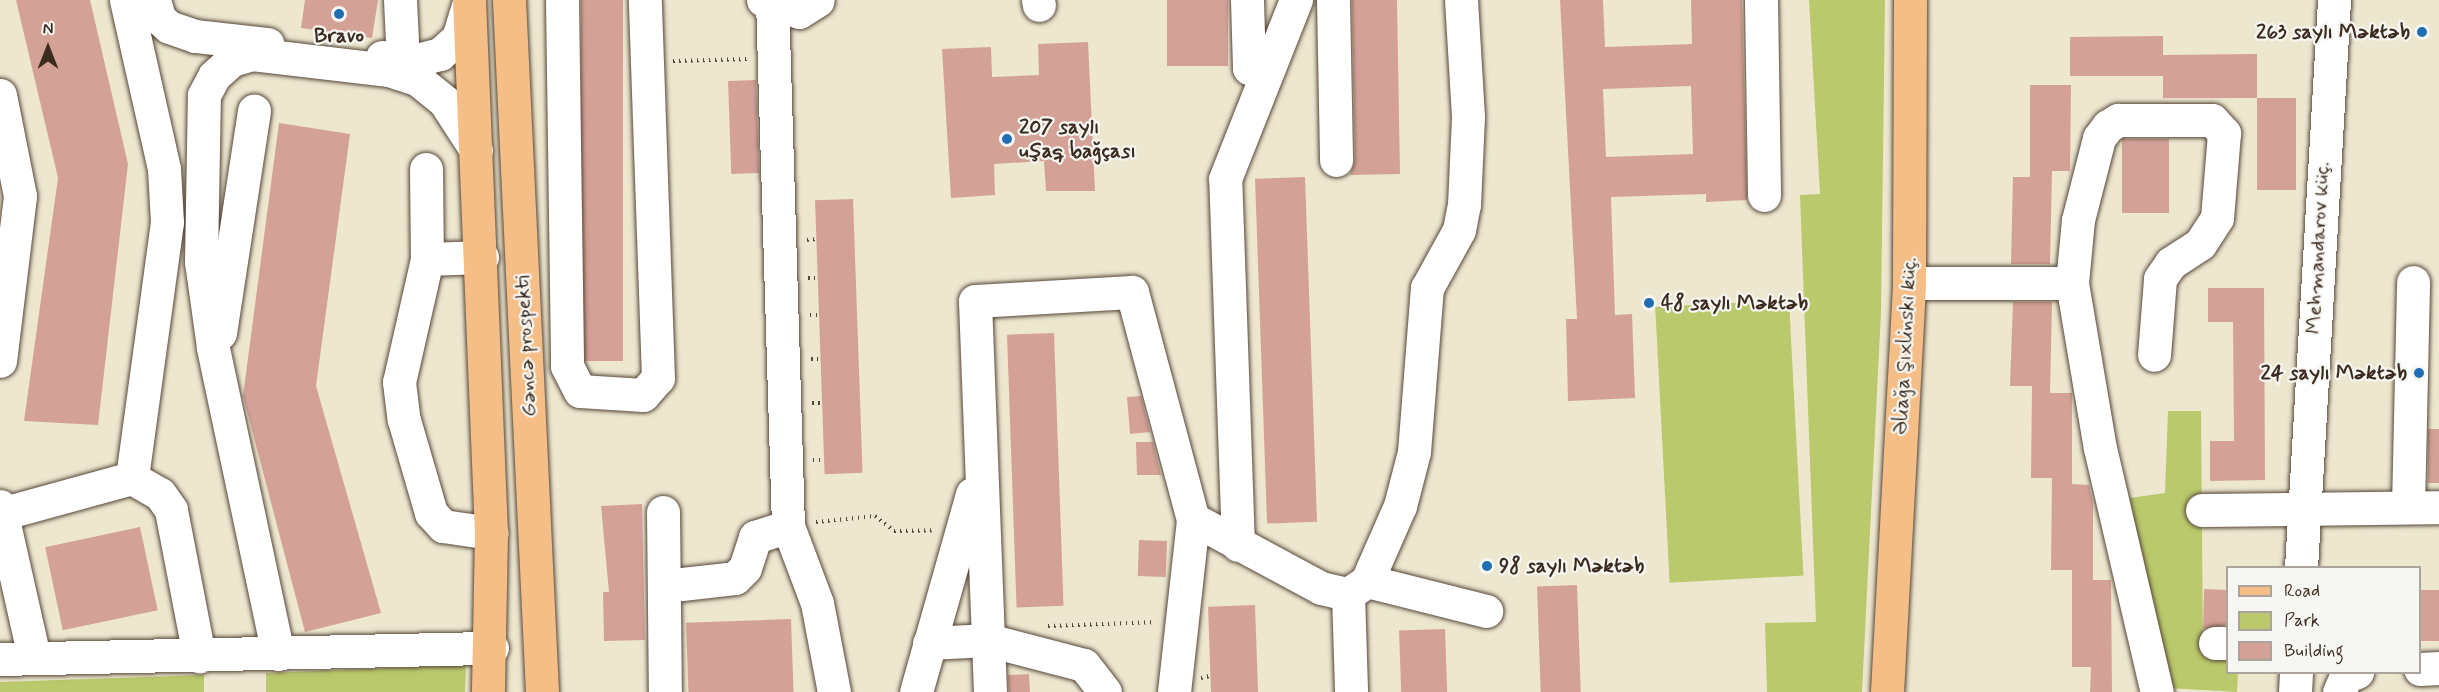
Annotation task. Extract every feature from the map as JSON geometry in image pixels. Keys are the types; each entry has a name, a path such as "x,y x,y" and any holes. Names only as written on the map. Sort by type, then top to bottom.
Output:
{"main road":[{"name":"Gəncə prospekti","path":"509,0 542,692"},
{"name":"Əliağa Şıxlinski küç.","path":"1887,692 1909,283 1910,0"},
{"name":"Gəncə prospekti","path":"469,1 482,257 491,533 492,648 488,692"}],"street":[{"path":"126,0 164,169 167,222 132,478"},
{"path":"154,0 159,18 195,36 407,59 440,54 458,38 469,1"},
{"path":"400,0 402,41"},
{"path":"562,0 567,366 580,392 643,395 658,378 645,0"},
{"path":"818,0 799,12 768,2 772,59 788,526 817,603 834,692"},
{"path":"1247,0 1249,68 1270,65"},
{"path":"1238,545 1225,179 1296,0"},
{"path":"1333,0 1336,160"},
{"path":"1351,692 1358,588 1400,506 1414,452 1426,288 1459,230 1464,205 1468,117 1461,0"},
{"path":"1761,0 1764,195"},
{"name":"Mehmandarov küç.","path":"2301,566 2334,0"},
{"path":"278,654 213,347 201,262 204,95 214,76 232,60 252,54 389,70 417,79 445,102 476,150"},
{"path":"0,95 20,196 0,361"},
{"path":"213,347 223,321 254,111"},
{"path":"2154,355 2160,279 2171,263 2200,244 2217,218 2221,124 2118,120 2108,126 2098,138 2078,220 2072,284 2100,448 2157,692"},
{"path":"426,169 427,259 399,382 404,420 431,513 443,526 491,533"},
{"path":"167,222 201,262"},
{"path":"427,259 482,257"},
{"path":"2202,510 2424,507 2413,282"},
{"path":"1909,283 2072,284"},
{"path":"990,692 978,472 975,301 1132,292 1193,519 1174,692"},
{"path":"916,692 978,472"},
{"path":"34,657 1,510 132,478 160,494 171,510 199,656"},
{"path":"663,512 664,692"},
{"path":"1193,519 1321,588 1358,588 1486,611"},
{"path":"664,586 735,578 745,568 755,537 788,526"},
{"path":"929,643 988,640 1084,665 1105,692"},
{"path":"0,660 34,657 199,656 492,648"},
{"path":"2421,669 2439,668"},
{"path":"2295,692 2296,674"},
{"path":"2339,692 2346,676 2352,674"}],"path":[{"path":"647,61 772,59"},
{"path":"788,526 875,516 894,531 962,529"},
{"path":"1044,626 1180,621"}],"green space":[{"path":"1809,0 1885,0 1881,312 1862,692 1767,692 1765,623 1816,622 1800,195 1820,194"},
{"path":"1789,300 1803,576 1670,583 1655,307"},
{"path":"2168,411 2201,411 2203,652 2226,653 2226,674 2238,674 2237,692 2168,688 2123,499 2165,493"},
{"path":"466,665 465,692 266,692 266,673"},
{"path":"204,675 204,692 0,692 0,682"}],"building":[{"path":"16,0 90,0 128,164 98,425 24,421 58,178"},
{"name":"Bravo","path":"305,0 378,0 372,38 301,28"},
{"path":"581,0 623,0 623,361 581,361"},
{"path":"1167,0 1228,0 1228,66 1167,66"},
{"path":"1352,0 1397,0 1400,174 1350,175 1355,160"},
{"path":"1560,0 1603,0 1605,47 1692,44 1691,0 1742,0 1747,200 1706,202 1706,194 1611,197 1615,315 1632,314 1635,398 1568,401 1566,319 1577,319","holes":["1691,86 1693,154 1606,157 1603,89"]},
{"path":"2163,36 2163,55 2257,54 2257,98 2163,98 2163,76 2070,76 2070,37"},
{"path":"1088,42 1095,191 1046,191 1044,161 994,164 995,195 951,198 942,49 991,47 992,77 1039,75 1038,44"},
{"path":"756,80 759,173 731,174 728,81"},
{"path":"2030,85 2071,85 2070,171 2052,171 2050,264 2011,264 2013,177 2030,177"},
{"path":"2257,98 2296,98 2296,190 2257,190"},
{"path":"279,123 350,134 316,386 381,613 305,632 243,396"},
{"path":"2122,139 2169,139 2169,213 2122,213"},
{"path":"1305,177 1317,522 1267,524 1255,179"},
{"path":"853,199 863,473 825,474 815,200"},
{"path":"2208,288 2264,288 2265,480 2210,481 2210,441 2234,441 2233,322 2208,322"},
{"path":"2013,302 2052,302 2050,393 2072,393 2072,484 2089,485 2093,502 2093,580 2111,580 2112,692 2090,692 2091,667 2072,667 2072,570 2051,570 2052,478 2031,478 2032,386 2010,386"},
{"path":"1054,333 1064,606 1017,607 1007,335"},
{"path":"1141,396 1150,432 1130,434 1127,397"},
{"path":"2428,429 2439,429 2439,483 2428,483"},
{"path":"1136,442 1153,442 1161,475 1137,475"},
{"path":"642,504 645,640 604,641 603,592 609,592 601,506"},
{"path":"140,527 158,610 63,630 45,547"},
{"path":"1139,540 1167,541 1166,577 1138,576"},
{"path":"1577,585 1581,692 1541,692 1537,586"},
{"path":"2204,589 2226,590 2226,624 2203,629"},
{"path":"2421,590 2439,590 2439,641 2421,641"},
{"path":"1255,605 1258,692 1211,692 1208,607"},
{"path":"791,619 794,692 688,692 686,623"},
{"path":"1445,629 1447,692 1401,692 1399,631"},
{"path":"1029,674 1030,692 1009,692 1008,675"}],"place":[{"name":"Bravo","path":"339,14"},
{"name":"263 saylı Məktəb","path":"2422,32"},
{"name":"207 saylı uşaq bağçası","path":"1007,139"},
{"name":"48 saylı Məktəb","path":"1649,303"},
{"name":"24 saylı Məktəb","path":"2419,373"},
{"name":"98 saylı Məktəb","path":"1487,566"}]}
